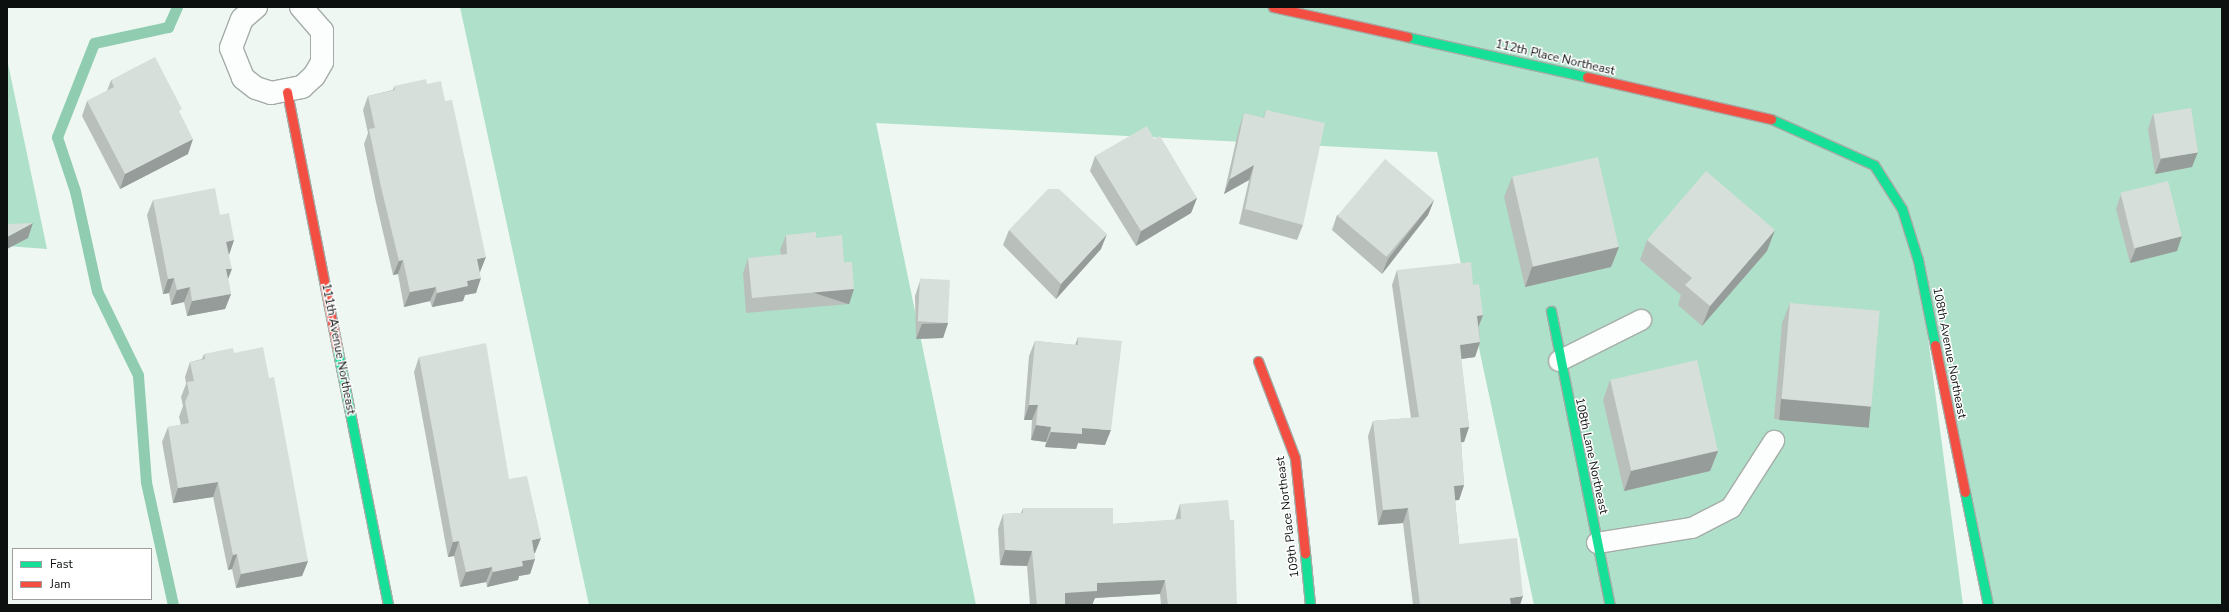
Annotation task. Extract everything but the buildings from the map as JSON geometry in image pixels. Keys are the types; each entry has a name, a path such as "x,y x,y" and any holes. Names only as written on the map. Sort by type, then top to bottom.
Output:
{"street":[{"path":"256,7 242,19 234,32 231,48 235,64 256,88 287,92 302,87 322,62 322,31 301,7"},
{"name":"112th Place Northeast","path":"1273,7 1777,120 1828,141"},
{"name":"111th Avenue Northeast","path":"287,92 388,605"},
{"name":"108th Avenue Northeast","path":"1828,141 1874,165 1902,209 1918,260 1988,605"},
{"name":"108th Lane Northeast","path":"1551,311 1559,361 1610,605"},
{"name":"109th Place Northeast","path":"1258,361 1295,458 1310,605"}],"lane":[{"path":"1559,361 1641,320"},
{"path":"1597,543 1692,528 1731,508 1774,441"}],"green space":[{"path":"460,7 2222,7 2222,605 1988,605 1919,269 1963,605 1534,605 1437,152 876,123 976,605 589,605"},
{"path":"7,59 47,249 7,246"}],"waterway":[{"path":"173,605 146,482 138,375 97,291 75,191 57,137 94,43 168,27 177,7"}],"traffic: fast":[{"path":"1408,37 1587,77"},
{"path":"1771,119 1874,165 1902,209 1918,260 1935,345"},
{"path":"1551,311 1610,605"},
{"path":"337,347 388,605"},
{"path":"1965,492 1988,605"},
{"path":"1305,553 1310,605"}],"traffic: jam":[{"path":"1273,7 1408,37"},
{"path":"1587,77 1771,119"},
{"path":"287,92 337,347"},
{"path":"1935,345 1965,492"},
{"path":"1258,361 1295,458 1305,553"}]}
